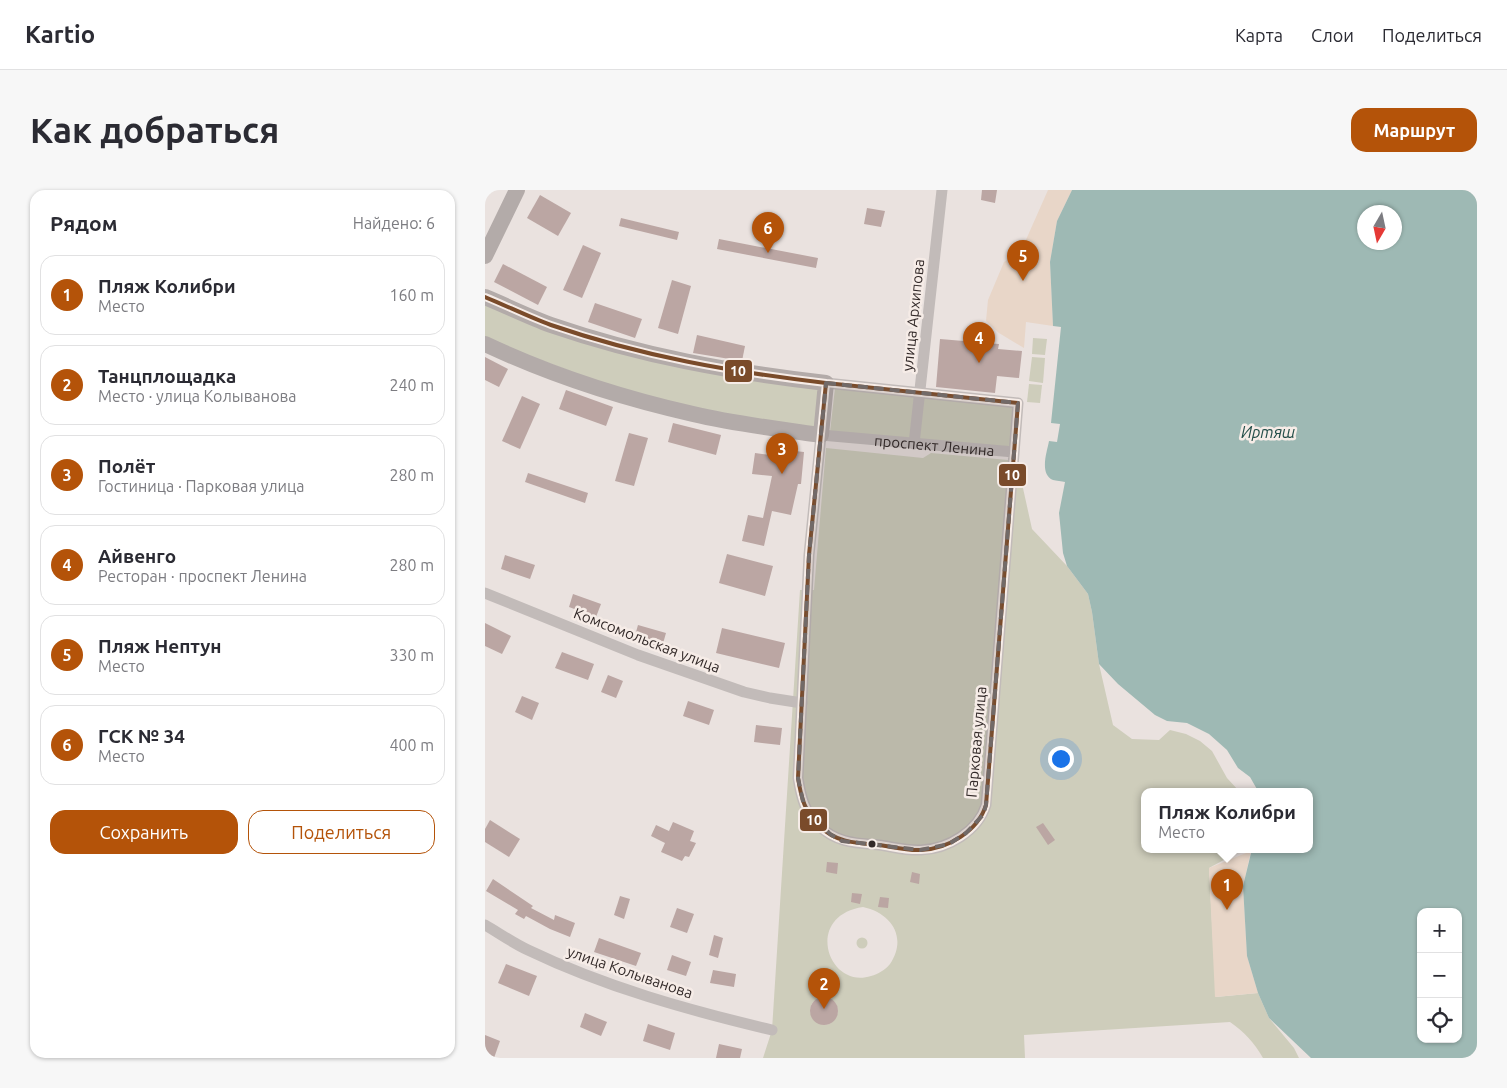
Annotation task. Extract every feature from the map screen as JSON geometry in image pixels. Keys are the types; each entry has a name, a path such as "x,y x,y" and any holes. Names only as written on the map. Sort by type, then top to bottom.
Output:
{"street":[{"path":"485,256 517,190"},
{"name":"улица Архипова","path":"914,444 942,190"},
{"name":"проспект Ленина","path":"485,297 550,324 610,343 665,357 750,374 1018,403 1014,452 821,435 740,424 694,415 569,378 485,344"},
{"path":"821,435 826,383"},
{"name":"Парковая улица","path":"821,435 809,555 799,778 800,793 811,818 842,841 905,849 920,850 949,844 977,823 983,815 986,805 1014,452"},
{"name":"Комсомольская улица","path":"485,593 638,655 744,692 802,703"},
{"name":"улица Колыванова","path":"485,925 527,949 637,994 701,1013 772,1030"}],"highlighted area":[{"path":"826,383 1018,403 986,805 983,815 966,833 949,844 920,850 842,841 830,834 804,806 798,778 809,555"}],"green space":[{"path":"485,301 549,327 821,387 817,430 742,420 634,395 485,339"},
{"path":"1033,338 1047,339 1045,355 1032,354"},
{"path":"1032,357 1045,358 1043,383 1029,381"},
{"path":"1029,384 1042,385 1040,403 1027,402"},
{"path":"835,388 916,397 912,440 830,432"},
{"path":"923,397 1015,406 1012,449 918,441"},
{"path":"826,448 923,458 931,453 1008,460 1019,470 1032,529 1067,566 1088,594 1099,664 1113,725 1132,739 1159,740 1170,730 1186,734 1200,741 1212,751 1227,778 1236,788 1141,788 1141,853 1237,853 1209,868 1216,997 1258,993 1269,1018 1294,1048 1299,1058 1263,1058 1248,1038 1230,1022 1024,1035 1025,1058 763,1058 772,1030 800,590 814,590","holes":["863,907 882,915 894,928 897,936 895,954 890,964 879,973 871,976 856,977 843,972 834,963 828,950 828,936 833,924 844,913","821,997 835,1002 838,1009 836,1017 831,1023 825,1025 814,1019 810,1008 813,1002"]},
{"path":"862,937 868,943 862,949 856,943"}],"sand":[{"path":"1048,190 1072,190 1057,221 1050,262 1053,326 1026,322 1024,348 999,333 986,321 988,300 1004,262 1021,251"},
{"path":"1246,853 1251,853 1243,886 1247,956 1258,993 1215,997 1209,868"}],"water":[{"name":"Иртяш","path":"1072,190 1477,190 1477,1058 1311,1058 1269,1018 1258,993 1247,956 1243,886 1251,853 1313,853 1313,788 1256,788 1250,777 1238,768 1227,750 1209,734 1187,723 1167,721 1155,715 1118,684 1099,664 1088,594 1067,566 1063,553 1059,513 1065,482 1053,480 1046,473 1045,468 1049,441 1057,442 1060,424 1051,423 1061,327 1053,326 1050,262 1057,221"}],"building":[{"path":"982,190 997,190 995,203 981,200"},
{"path":"540,195 571,213 558,236 527,218"},
{"path":"867,208 885,211 881,227 864,224"},
{"path":"621,218 679,232 677,240 619,226"},
{"path":"719,239 818,258 816,268 717,249"},
{"path":"583,245 601,253 582,298 563,290"},
{"path":"503,264 547,287 538,305 494,282"},
{"path":"672,280 691,286 678,334 658,328"},
{"path":"595,303 642,319 635,338 588,322"},
{"path":"697,335 745,346 742,361 693,353"},
{"path":"940,339 999,344 998,349 1022,351 1019,378 997,376 995,393 936,387"},
{"path":"485,357 508,369 499,387 485,380"},
{"path":"566,390 613,407 606,426 559,409"},
{"path":"522,396 540,404 520,449 502,441"},
{"path":"673,423 721,435 716,455 668,442"},
{"path":"629,433 648,438 634,486 615,481"},
{"path":"786,450 804,452 801,484 798,484 791,515 772,511 764,546 742,541 748,515 763,518 772,476 752,474 755,453 771,455 772,451 785,453"},
{"path":"528,473 588,493 585,503 525,482"},
{"path":"727,554 773,566 765,596 719,583"},
{"path":"505,555 535,565 530,579 501,569"},
{"path":"573,594 601,604 596,617 569,607"},
{"path":"485,623 511,636 502,654 485,646"},
{"path":"638,625 666,633 662,647 634,639"},
{"path":"722,628 785,643 779,668 716,653"},
{"path":"562,652 594,664 588,680 555,668"},
{"path":"608,675 623,681 616,698 601,692"},
{"path":"522,696 539,703 532,720 515,712"},
{"path":"688,701 714,710 709,725 683,716"},
{"path":"756,725 782,728 780,745 754,742"},
{"path":"490,820 520,839 509,857 485,842 485,829"},
{"path":"673,822 694,831 690,841 696,843 689,857 685,856 682,861 661,852 665,843 651,836 656,825 669,831"},
{"path":"1043,823 1055,840 1048,845 1036,827"},
{"path":"827,862 838,863 837,874 826,872"},
{"path":"912,872 920,874 919,884 910,882"},
{"path":"493,879 533,906 531,908 554,920 555,915 575,923 570,937 526,916 524,919 515,914 518,910 486,891"},
{"path":"852,893 862,894 860,904 851,902"},
{"path":"620,896 630,899 624,919 614,915"},
{"path":"880,897 889,898 888,908 878,907"},
{"path":"677,908 694,914 687,933 670,927"},
{"path":"714,935 723,938 718,958 709,955"},
{"path":"599,938 641,953 636,966 594,952"},
{"path":"672,955 691,962 686,976 667,970"},
{"path":"506,964 537,976 529,996 498,983"},
{"path":"713,970 736,974 734,987 710,983"},
{"path":"824,997 834,1001 838,1011 834,1021 824,1025 814,1021 810,1011 814,1001"},
{"path":"585,1013 607,1022 601,1036 580,1027"},
{"path":"648,1024 675,1033 670,1050 643,1041"},
{"path":"485,1035 500,1041 494,1058 485,1055"},
{"path":"719,1044 742,1049 740,1058 716,1058"}],"transit line":[{"name":"10","path":"485,297 551,325 619,346 687,362 756,374 826,383 809,555 798,778 801,792 810,816 819,826 833,836 855,843 916,850 931,849 961,837 976,823 986,805 1018,403 826,383"}],"place":[{"name":"ГСК № 34","path":"768,253"},
{"name":"Пляж Нептун","path":"1023,281"},
{"name":"Айвенго","path":"979,363"},
{"name":"Полёт","path":"782,474"},
{"name":"Пляж Колибри","path":"1227,910"},
{"name":"Танцплощадка","path":"824,1009"}]}
